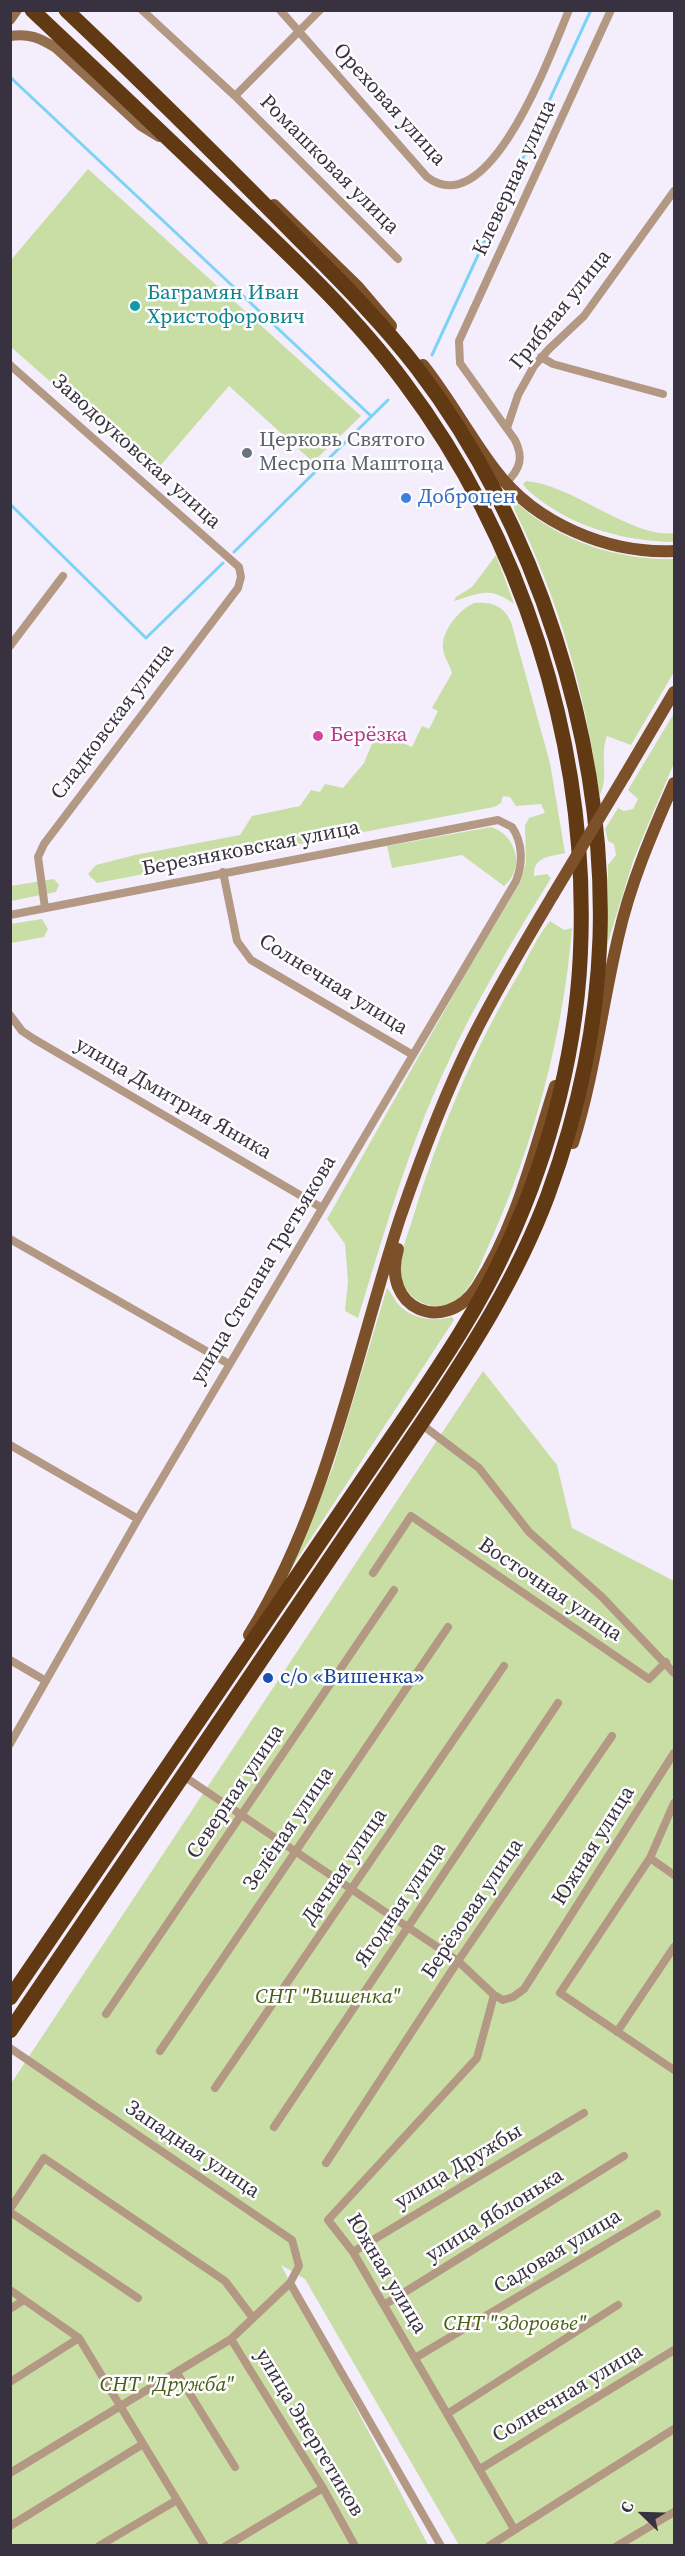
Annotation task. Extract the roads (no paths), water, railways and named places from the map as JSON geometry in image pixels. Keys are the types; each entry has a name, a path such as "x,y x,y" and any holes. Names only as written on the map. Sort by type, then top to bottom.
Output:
{"highway":[{"path":"10,1998 412,1407 478,1304 508,1245 532,1185 559,1093 571,1040 581,939 579,859 575,818 548,675 519,590 496,533 443,438 384,357 310,275 32,10"},
{"path":"10,2031 185,1777 488,1321 525,1251 549,1192 579,1088 591,1026 600,939 599,886 593,812 573,702 556,639 526,555 504,508 471,448 430,386 398,345 351,292 194,131 66,10"}],"main road":[{"path":"194,131 289,218 376,308 436,381 506,483 542,513 587,536 635,549 675,551"},
{"path":"142,1807 207,1697 261,1615 292,1554 336,1440 388,1256 425,1150 472,1038 553,895 675,692"},
{"path":"525,1251 568,1158 585,1098 629,897 675,783"},
{"path":"425,1150 394,1272 399,1292 409,1304 424,1311 442,1312 460,1305 472,1295 501,1240 524,1182 571,1040"}],"street":[{"path":"10,20 17,10"},
{"name":"Ромашковая улица","path":"142,10 235,96 398,259"},
{"name":"Ореховая улица","path":"280,10 427,177 450,187 485,168 501,148 531,99 569,10"},
{"name":"Ромашковая улица","path":"235,96 320,10"},
{"name":"Клеверная улица","path":"507,428 460,363 459,341 611,10"},
{"path":"10,36 25,34 41,38 56,48 141,126 179,149"},
{"name":"Грибная улица","path":"507,428 518,395 541,357 584,316 675,191"},
{"path":"541,357 554,364 663,394"},
{"name":"Заводоуковская улица","path":"10,365 238,567"},
{"path":"506,483 517,471 521,456 507,428"},
{"name":"Сладковская улица","path":"45,908 38,873 38,857 44,844 238,588 241,577 238,567"},
{"path":"10,646 63,576"},
{"name":"Березняковская улица","path":"10,915 498,820"},
{"name":"улица Степана Третьякова","path":"10,1744 138,1519 518,875 521,858 517,833 507,822 498,820"},
{"name":"Солнечная улица","path":"223,872 237,941 251,960 413,1055"},
{"name":"улица Дмитрия Яника","path":"10,1015 22,1031 34,1039 322,1208"},
{"path":"10,1239 229,1364"},
{"path":"421,1425 479,1468 529,1532 602,1597 675,1672"},
{"path":"10,1445 138,1519"},
{"name":"Восточная улица","path":"373,1573 411,1516 649,1679 666,1662"},
{"name":"Северная улица","path":"106,2014 394,1590"},
{"name":"Зелёная улица","path":"160,2051 448,1627"},
{"path":"10,1660 46,1681"},
{"name":"Дачная улица","path":"215,2088 504,1666"},
{"name":"Ягодная улица","path":"273,2127 558,1703"},
{"name":"Берёзовая улица","path":"327,2163 458,1961 612,1736"},
{"name":"Южная улица","path":"514,2529 353,2252 328,2220 477,2058 494,1995 503,2000 513,1997 524,1989 675,1753"},
{"path":"185,1777 458,1961 494,1995"},
{"path":"673,2066 617,2032 560,1993 650,1858 675,1803"},
{"path":"650,1858 675,1875"},
{"path":"617,2032 675,1947"},
{"name":"Западная улица","path":"10,2048 292,2240 299,2266 290,2283"},
{"name":"улица Дружбы","path":"353,2252 584,2113"},
{"name":"улица Яблонька","path":"384,2305 624,2156"},
{"path":"138,2298 10,2210 44,2158 225,2281 254,2318"},
{"name":"Садовая улица","path":"415,2358 657,2214"},
{"path":"10,2473 231,2339 290,2283 441,2546"},
{"path":"10,2290 79,2338 205,2546"},
{"path":"10,2309 24,2300"},
{"path":"447,2414 618,2305"},
{"path":"10,2382 79,2338"},
{"name":"улица Энергетиков","path":"231,2339 323,2487 355,2546"},
{"name":"Солнечная улица","path":"480,2469 675,2350"},
{"path":"177,2373 235,2467"},
{"path":"489,2546 675,2429"},
{"path":"10,2526 143,2444"},
{"path":"226,2546 323,2487"},
{"path":"99,2546 177,2500"},
{"path":"617,2546 675,2512"}],"waterway":[{"path":"432,355 591,10"},
{"path":"10,77 371,416"},
{"path":"234,552 388,400"},
{"path":"10,504 146,638 223,563"}],"place":[{"name":"Баграмян Иван Христофорович","path":"135,306"},
{"name":"Церковь Святого Месропа Маштоца","path":"247,453"},
{"name":"Доброцен","path":"406,498"},
{"name":"Берёзка","path":"318,736"},
{"name":"с/о «Вишенка»","path":"268,1678"}],"park label":[{"name":"СНТ \"Вишенка\"","path":"328,1998"},
{"name":"СНТ \"Здоровье\"","path":"515,2325"},
{"name":"СНТ \"Дружба\"","path":"167,2386"}]}
